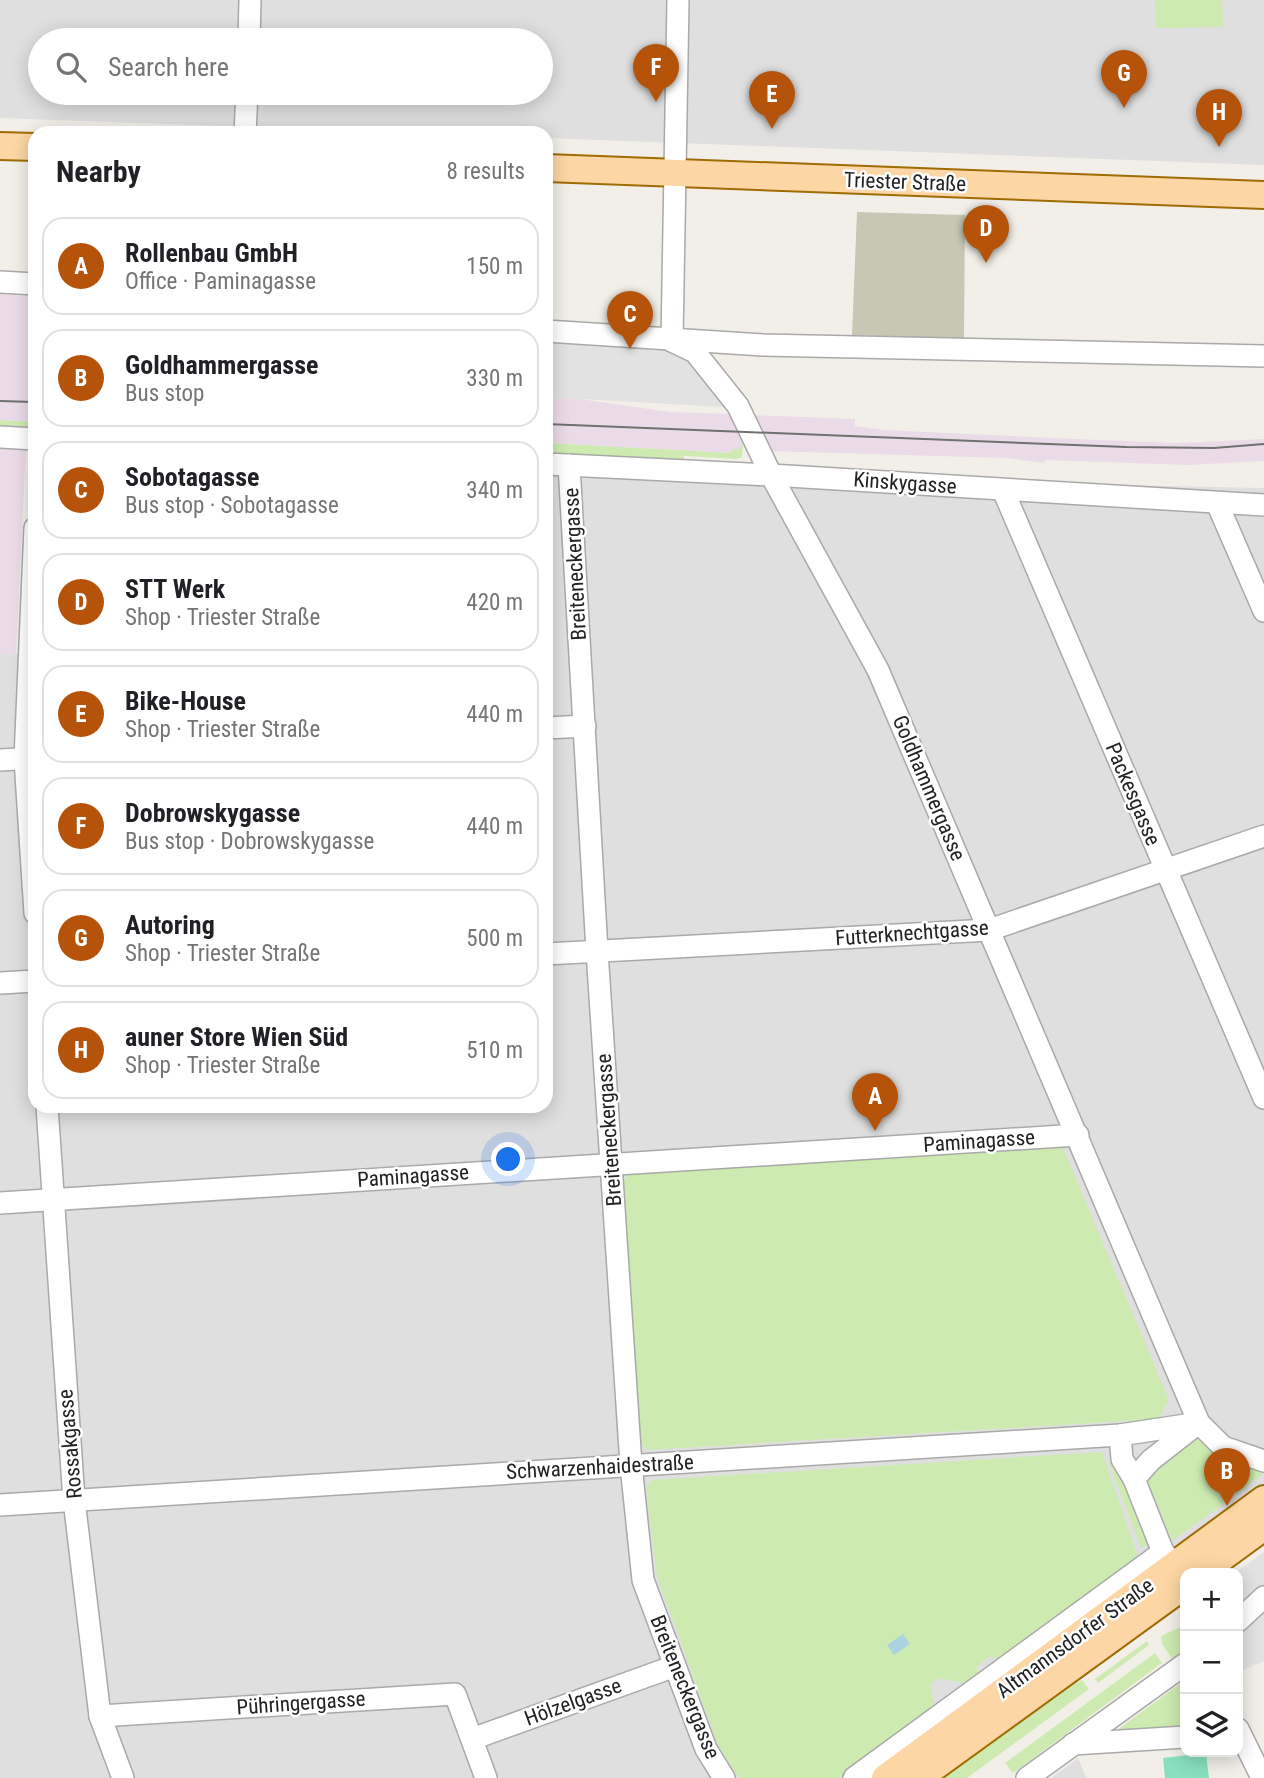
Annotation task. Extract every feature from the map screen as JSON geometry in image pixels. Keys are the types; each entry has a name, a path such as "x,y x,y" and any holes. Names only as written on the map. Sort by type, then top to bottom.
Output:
{"main road":[{"path":"0,146 28,147"},
{"name":"Triester Straße","path":"553,167 1264,195"},
{"name":"Altmannsdorfer Straße","path":"919,1778 1264,1499"},
{"path":"1208,1568 1264,1527"},
{"name":"Altmannsdorfer Straße","path":"886,1778 1177,1571"}],"street":[{"path":"249,28 250,0"},
{"path":"672,341 678,0"},
{"path":"245,126 246,105"},
{"path":"0,282 28,284"},
{"path":"553,332 672,341 1264,356"},
{"name":"Goldhammergasse","path":"672,341 695,352 730,394 746,420 771,475 878,670 1199,1423 1223,1447 1262,1461"},
{"path":"0,438 28,439"},
{"name":"Kinskygasse","path":"553,464 1264,505"},
{"name":"Breiteneckergasse","path":"569,465 611,1164 631,1465 643,1580 706,1749 724,1778"},
{"name":"Packesgasse","path":"1003,490 1264,1098"},
{"path":"1217,503 1264,611"},
{"path":"553,728 585,726"},
{"path":"0,760 28,759"},
{"name":"Futterknechtgasse","path":"553,954 989,930 1264,836"},
{"path":"0,984 28,982"},
{"name":"Rossakgasse","path":"47,1113 74,1500 100,1716 123,1778"},
{"name":"Paminagasse","path":"0,1203 1078,1135"},
{"path":"1138,1474 1199,1423"},
{"name":"Schwarzenhaidestraße","path":"0,1505 1120,1436 1199,1423"},
{"path":"1120,1436 1122,1459 1138,1474 1177,1571"},
{"name":"Altmannsdorfer Straße","path":"853,1778 1177,1571"},
{"path":"1243,1616 1264,1597"},
{"name":"Hölzelgasse","path":"471,1739 676,1666"},
{"path":"1027,1778 1180,1668"},
{"name":"Pühringergasse","path":"100,1716 455,1694 471,1739"},
{"path":"1073,1744 1180,1737"},
{"path":"471,1739 486,1778"},
{"path":"1243,1742 1262,1778"}],"shaded area":[{"path":"0,0 1264,0 1264,165 553,138 553,126 219,126 0,118"},
{"path":"857,212 965,215 964,339 852,335"},
{"path":"0,294 28,296 28,422 0,420"},
{"path":"553,339 670,348 688,358 723,407 553,397"},
{"path":"553,397 670,412 729,414 743,445 732,453 553,443"},
{"path":"752,415 855,419 855,426 884,430 1074,439 1177,443 1264,439 1264,461 1187,465 1045,460 1044,463 1007,458 767,451"},
{"path":"0,426 27,426 16,654 0,653"},
{"path":"553,473 1264,488 1264,1527 1202,1568 1180,1568 1180,1583 885,1778 0,1778 0,653 28,655 28,1113 553,1113"},
{"path":"1264,1552 1264,1661 1243,1670 1243,1568"},
{"path":"1078,1758 1086,1778 1051,1778"}],"green space":[{"path":"1155,0 1222,0 1223,27 1156,28"},
{"path":"0,420 28,422 28,429 0,427"},
{"path":"553,443 731,453 732,449 740,449 743,445 742,457 736,459 684,456 683,460 553,453"},
{"path":"1059,1145 1063,1148 1169,1400 1158,1419 648,1450 641,1444 623,1181 629,1174"},
{"path":"1199,1436 1229,1457 1264,1466 1264,1473 1236,1494 1234,1491 1224,1499 1226,1502 1172,1541 1145,1474"},
{"path":"1102,1452 1139,1559 1001,1660 990,1656 976,1667 981,1675 967,1684 940,1678 930,1684 934,1704 926,1715 840,1778 739,1778 718,1745 657,1576 646,1488 652,1480"},
{"path":"1115,1460 1149,1544 1141,1548 1109,1462"},
{"path":"1180,1627 1180,1656 1174,1662 1162,1644 1161,1636"},
{"path":"1147,1641 1149,1645 1098,1683 1095,1679"},
{"path":"1155,1653 1162,1663 1013,1773 1005,1763"},
{"path":"1082,1680 1089,1689 967,1778 936,1778 1046,1698"},
{"path":"1180,1684 1180,1726 1117,1730"},
{"path":"1206,1757 1209,1778 1165,1778 1163,1758"}],"water":[{"path":"903,1634 910,1644 894,1655 887,1645"}],"tram line":[{"path":"0,401 28,402"},
{"path":"553,424 1126,447 1214,448 1264,444"}],"place":[{"name":"Dobrowskygasse","path":"656,102"},
{"name":"Autoring","path":"1124,108"},
{"name":"Bike-House","path":"772,129"},
{"name":"auner Store Wien Süd","path":"1219,147"},
{"name":"STT Werk","path":"986,263"},
{"name":"Sobotagasse","path":"630,349"},
{"name":"Rollenbau GmbH","path":"875,1131"},
{"name":"Goldhammergasse","path":"1227,1506"}]}
